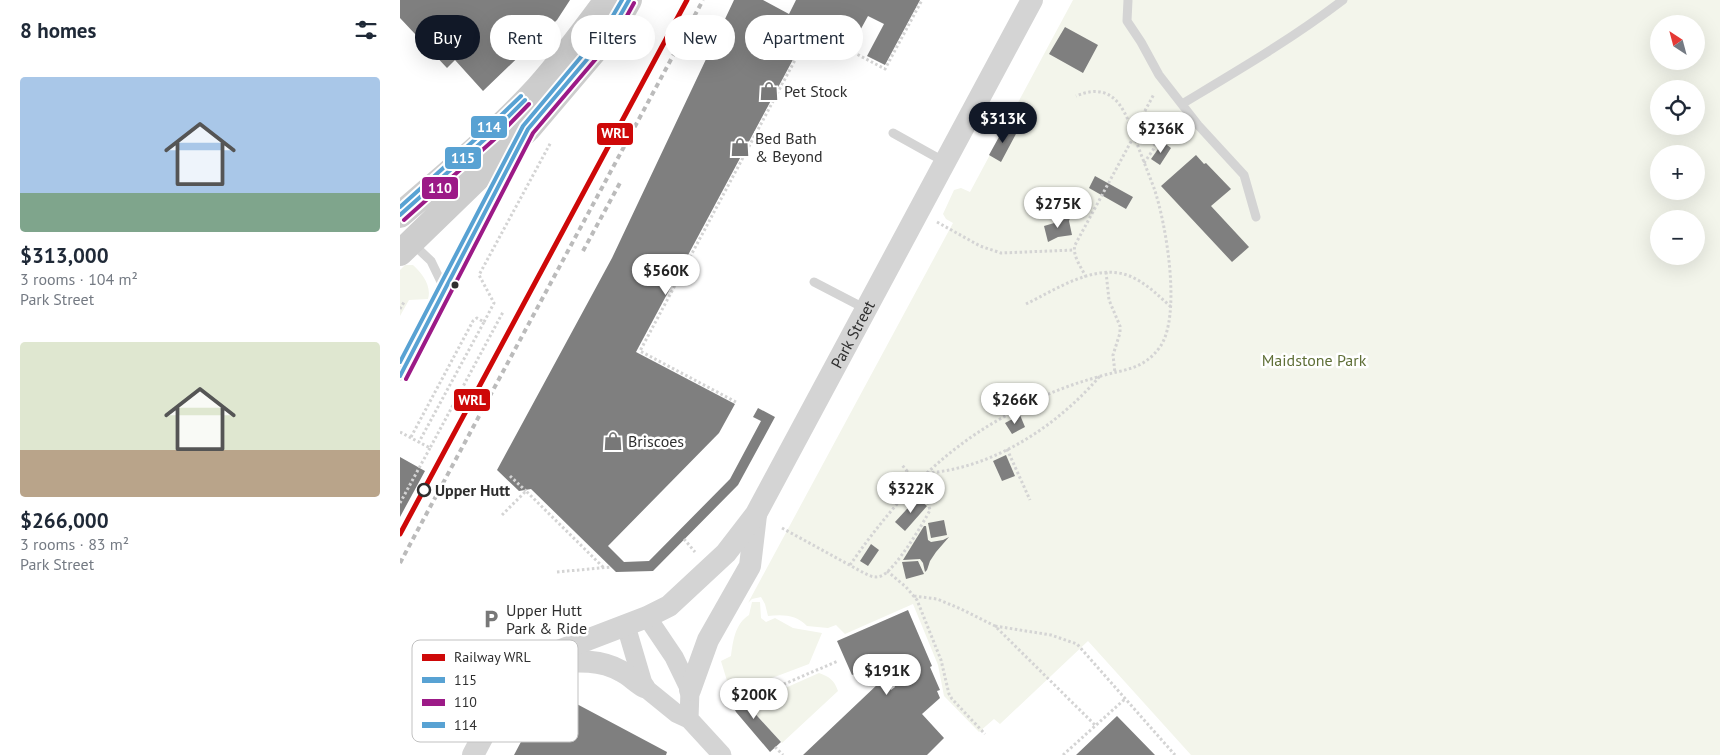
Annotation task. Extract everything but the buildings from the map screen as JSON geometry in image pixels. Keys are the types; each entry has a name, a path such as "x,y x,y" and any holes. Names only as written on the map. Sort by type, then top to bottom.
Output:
{"main road":[{"path":"400,215 494,131 538,88 570,50 607,0"},
{"path":"404,245 528,129 612,30 629,0"}],"street":[{"path":"570,50 592,0"},
{"name":"Park Street","path":"578,644 626,626 669,606 726,553 756,514 1032,0"},
{"path":"689,719 690,690 708,640 750,566 756,514"},
{"path":"647,617 674,658 690,690"},
{"path":"626,626 644,687"},
{"path":"578,662 594,661 622,671 676,713 689,719 722,755"},
{"name":"Park Street","path":"473,755 480,742"}],"lane":[{"path":"1128,0 1127,21 1162,80 1198,125 1244,175 1256,217"},
{"path":"1182,104 1320,18 1343,0"},
{"path":"400,376 528,129"},
{"path":"893,133 946,162"},
{"path":"404,245 431,262 445,290"},
{"path":"814,282 866,309"}],"path":[{"path":"736,402 640,351 811,30 885,69 922,0"},
{"path":"1086,277 1074,250 1075,244 1162,80"},
{"path":"850,565 878,525 911,488 946,455 1000,419 1059,390 1101,376 1135,368 1144,363 1159,347 1168,330 1171,307 1163,226 1154,189 1134,135 1121,106 1114,97 1094,91 1076,96"},
{"path":"1144,112 1156,142 1144,163"},
{"path":"419,442 494,303 478,275 554,136"},
{"path":"919,212 992,251 1001,253 1074,250"},
{"path":"1026,304 1086,277 1106,272 1132,277 1153,291 1171,307"},
{"path":"1106,272 1109,300 1120,326 1120,333 1113,355 1115,373"},
{"path":"400,309 404,302"},
{"path":"400,503 503,312"},
{"path":"411,437 473,321 478,318 484,322"},
{"path":"926,473 949,470 970,464 1008,449 1032,436 1058,418 1101,376"},
{"path":"445,394 448,398"},
{"path":"400,432 430,448"},
{"path":"1008,449 1030,500"},
{"path":"782,528 864,573 875,577 881,576 901,556 930,510 928,503 903,481 907,470 902,465"},
{"path":"510,476 604,568"},
{"path":"502,515 526,491"},
{"path":"557,572 611,567"},
{"path":"887,572 903,584 914,596 941,660 949,694 957,706 985,734"},
{"path":"914,596 937,599 996,626 1050,635 1078,644 1175,755"},
{"path":"996,626 1095,725"},
{"path":"756,696 838,661"},
{"path":"1063,755 1126,698"},
{"path":"775,747 782,755"}],"green space":[{"name":"Maidstone Park","path":"1073,0 1720,0 1720,755 1191,755 1088,641 1000,724 994,719 979,732 944,696 938,665 913,604 845,634 836,625 828,628 807,626 803,622 789,616 768,616 761,597 752,599 748,603 953,223 946,219 943,214 954,190 961,188 970,192"},
{"path":"405,265 413,265 420,272 429,289 429,294 428,299 409,300 400,316 400,270"},
{"path":"752,602 760,602 761,618 766,622 775,618 793,628 822,633 809,664 743,689 734,695 728,684 721,661 731,656 736,633 741,623 749,615"},
{"path":"819,673 831,679 838,691 782,743 749,707 758,703 758,700"}],"railway":[{"path":"400,563 703,0"},
{"path":"583,251 621,181"}],"rail line":[{"name":"WRL","path":"400,534 687,0"}],"transit line":[{"name":"114","path":"400,362 523,126 607,26 622,0"},
{"name":"115","path":"400,376 528,129 612,30 629,0"},
{"name":"110","path":"406,379 533,133 617,34 634,3"},
{"name":"114","path":"400,207 521,96"},
{"name":"115","path":"400,215 494,131 525,100"},
{"name":"110","path":"404,220 498,136 529,104"}],"place":[{"name":"Pet Stock","path":"769,91"},
{"name":"Bed Bath & Beyond","path":"740,147"},
{"name":"Briscoes","path":"613,441"},
{"name":"Upper Hutt","path":"424,490"},
{"name":"Upper Hutt Park & Ride","path":"491,619"}]}
